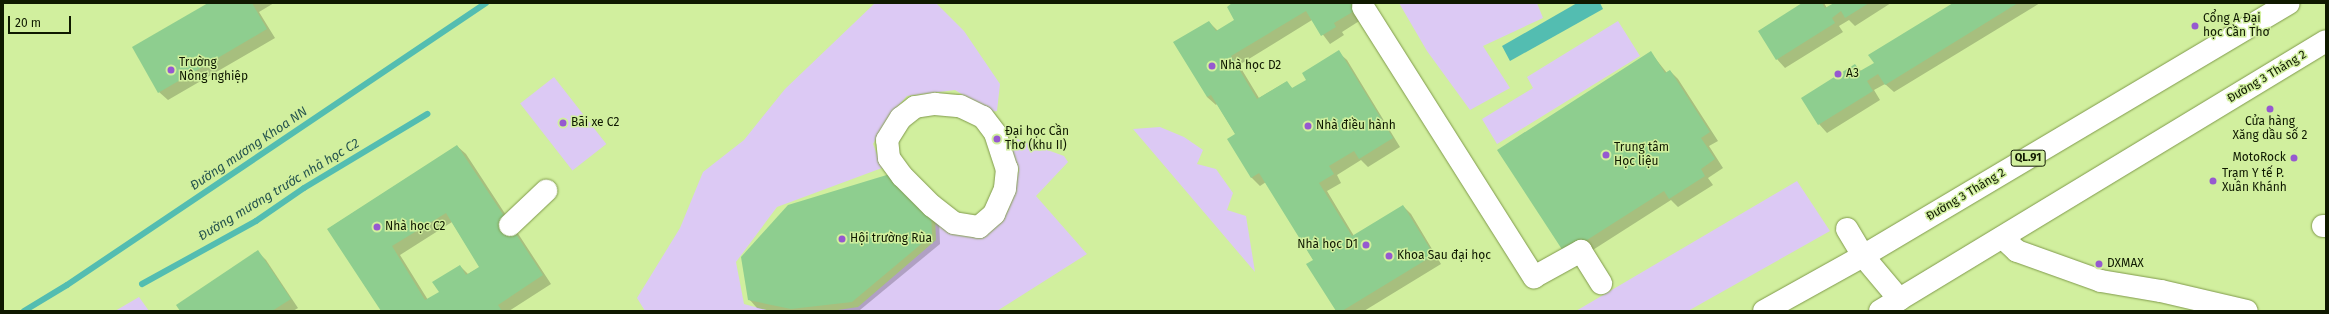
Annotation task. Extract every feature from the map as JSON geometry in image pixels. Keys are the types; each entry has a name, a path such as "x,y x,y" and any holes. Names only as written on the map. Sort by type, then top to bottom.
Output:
{"main road":[{"name":"Đường 3 Tháng 2","path":"1764,311 1863,256 2289,3"},
{"path":"1363,7 1534,277 1581,251 1601,283"},
{"name":"Đường 3 Tháng 2","path":"1880,311 2003,238 2326,41"},
{"path":"935,104 960,106 983,117 995,133 1007,169 1006,190 994,214 979,227 954,223 932,206 902,176 889,158 887,140 901,118 915,107 935,104"},
{"path":"510,225 546,191"},
{"path":"1847,229 1863,256 1900,300"},
{"path":"2003,238 2017,251 2101,281 2161,291 2247,311"}],"shaded area":[{"path":"875,3 936,3 964,31 1000,84 997,111 990,112 955,90 907,96 888,117 873,144 882,168 777,207 736,262 744,304 770,311 645,311 637,298 680,228 703,172 744,140 785,89"},
{"path":"1399,3 1537,3 1543,18 1483,46 1510,88 1470,110 1427,51"},
{"path":"1618,21 1640,56 1497,144 1482,119 1533,88 1527,77"},
{"name":"Bãi xe C2","path":"554,77 606,144 572,170 520,103"},
{"path":"1160,127 1184,137 1203,150 1197,164 1216,169 1233,193 1227,210 1246,216 1255,272 1133,129"},
{"path":"1017,139 1064,156 1068,162 1036,196 1087,254 997,311 831,311 858,307 936,240 935,217 982,232 1008,211 1019,170 1012,150"},
{"path":"1797,181 1830,231 1688,311 1576,311"},
{"path":"139,297 149,311 115,311"}],"water":[{"path":"1577,3 1600,3 1603,9 1510,61 1502,46"}],"building":[{"name":"Trường Nông nghiệp","path":"208,3 252,3 267,29 158,93 132,47"},
{"path":"1232,3 1352,3 1356,10 1334,23 1336,27 1321,36 1306,11 1231,56 1257,99 1287,81 1292,88 1306,80 1302,73 1339,50 1393,138 1359,159 1354,151 1329,166 1334,174 1319,183 1352,236 1403,205 1434,255 1342,311 1336,311 1306,264 1313,260 1259,173 1251,178 1227,139 1235,134 1211,95 1207,97 1173,42 1209,21 1216,31 1234,20 1227,7"},
{"path":"1802,3 1822,3 1825,8 1834,3 1869,3 1845,18 1841,11 1832,18 1835,23 1776,60 1758,31"},
{"path":"1953,3 2018,3 1885,85 1878,74 1867,81 1873,91 1818,125 1801,98 1855,64 1860,71 1874,63 1868,55"},
{"name":"Trung tâm Học liệu","path":"1651,51 1665,73 1670,70 1710,132 1701,138 1715,159 1701,169 1705,176 1669,199 1664,191 1565,254 1497,150"},
{"name":"Nhà học C2","path":"457,145 543,275 498,305 502,311 381,311 327,229","holes":["446,213 479,267 466,275 460,265 432,282 439,292 425,300 392,246"]},
{"name":"Hội trường Rùa","path":"890,174 931,210 932,235 852,302 791,309 748,300 741,257 788,205"},
{"path":"258,250 291,299 272,311 180,311 176,305"}],"waterway":[{"name":"Đường mương Khoa NN","path":"24,311 67,285 486,3"},
{"name":"Đường mương trước nhà học C2","path":"142,284 256,221 304,188 427,114"}],"place":[{"name":"Cổng A Đại học Cần Thơ","path":"2195,26"},
{"name":"Nhà học D2","path":"1212,66"},
{"name":"Trường Nông nghiệp","path":"171,70"},
{"name":"A3","path":"1838,74"},
{"name":"Cửa hàng Xăng dầu số 2","path":"2270,109"},
{"name":"Bãi xe C2","path":"563,123"},
{"name":"Nhà điều hành","path":"1308,126"},
{"name":"Đại học Cần Thơ (khu II)","path":"997,139"},
{"name":"Trung tâm Học liệu","path":"1606,155"},
{"name":"MotoRock","path":"2294,158"},
{"name":"Trạm Y tế P. Xuân Khánh","path":"2213,181"},
{"name":"Nhà học C2","path":"377,227"},
{"name":"Hội trường Rùa","path":"842,239"},
{"name":"Nhà học D1","path":"1366,245"},
{"name":"Khoa Sau đại học","path":"1389,256"},
{"name":"DXMAX","path":"2099,264"}]}
